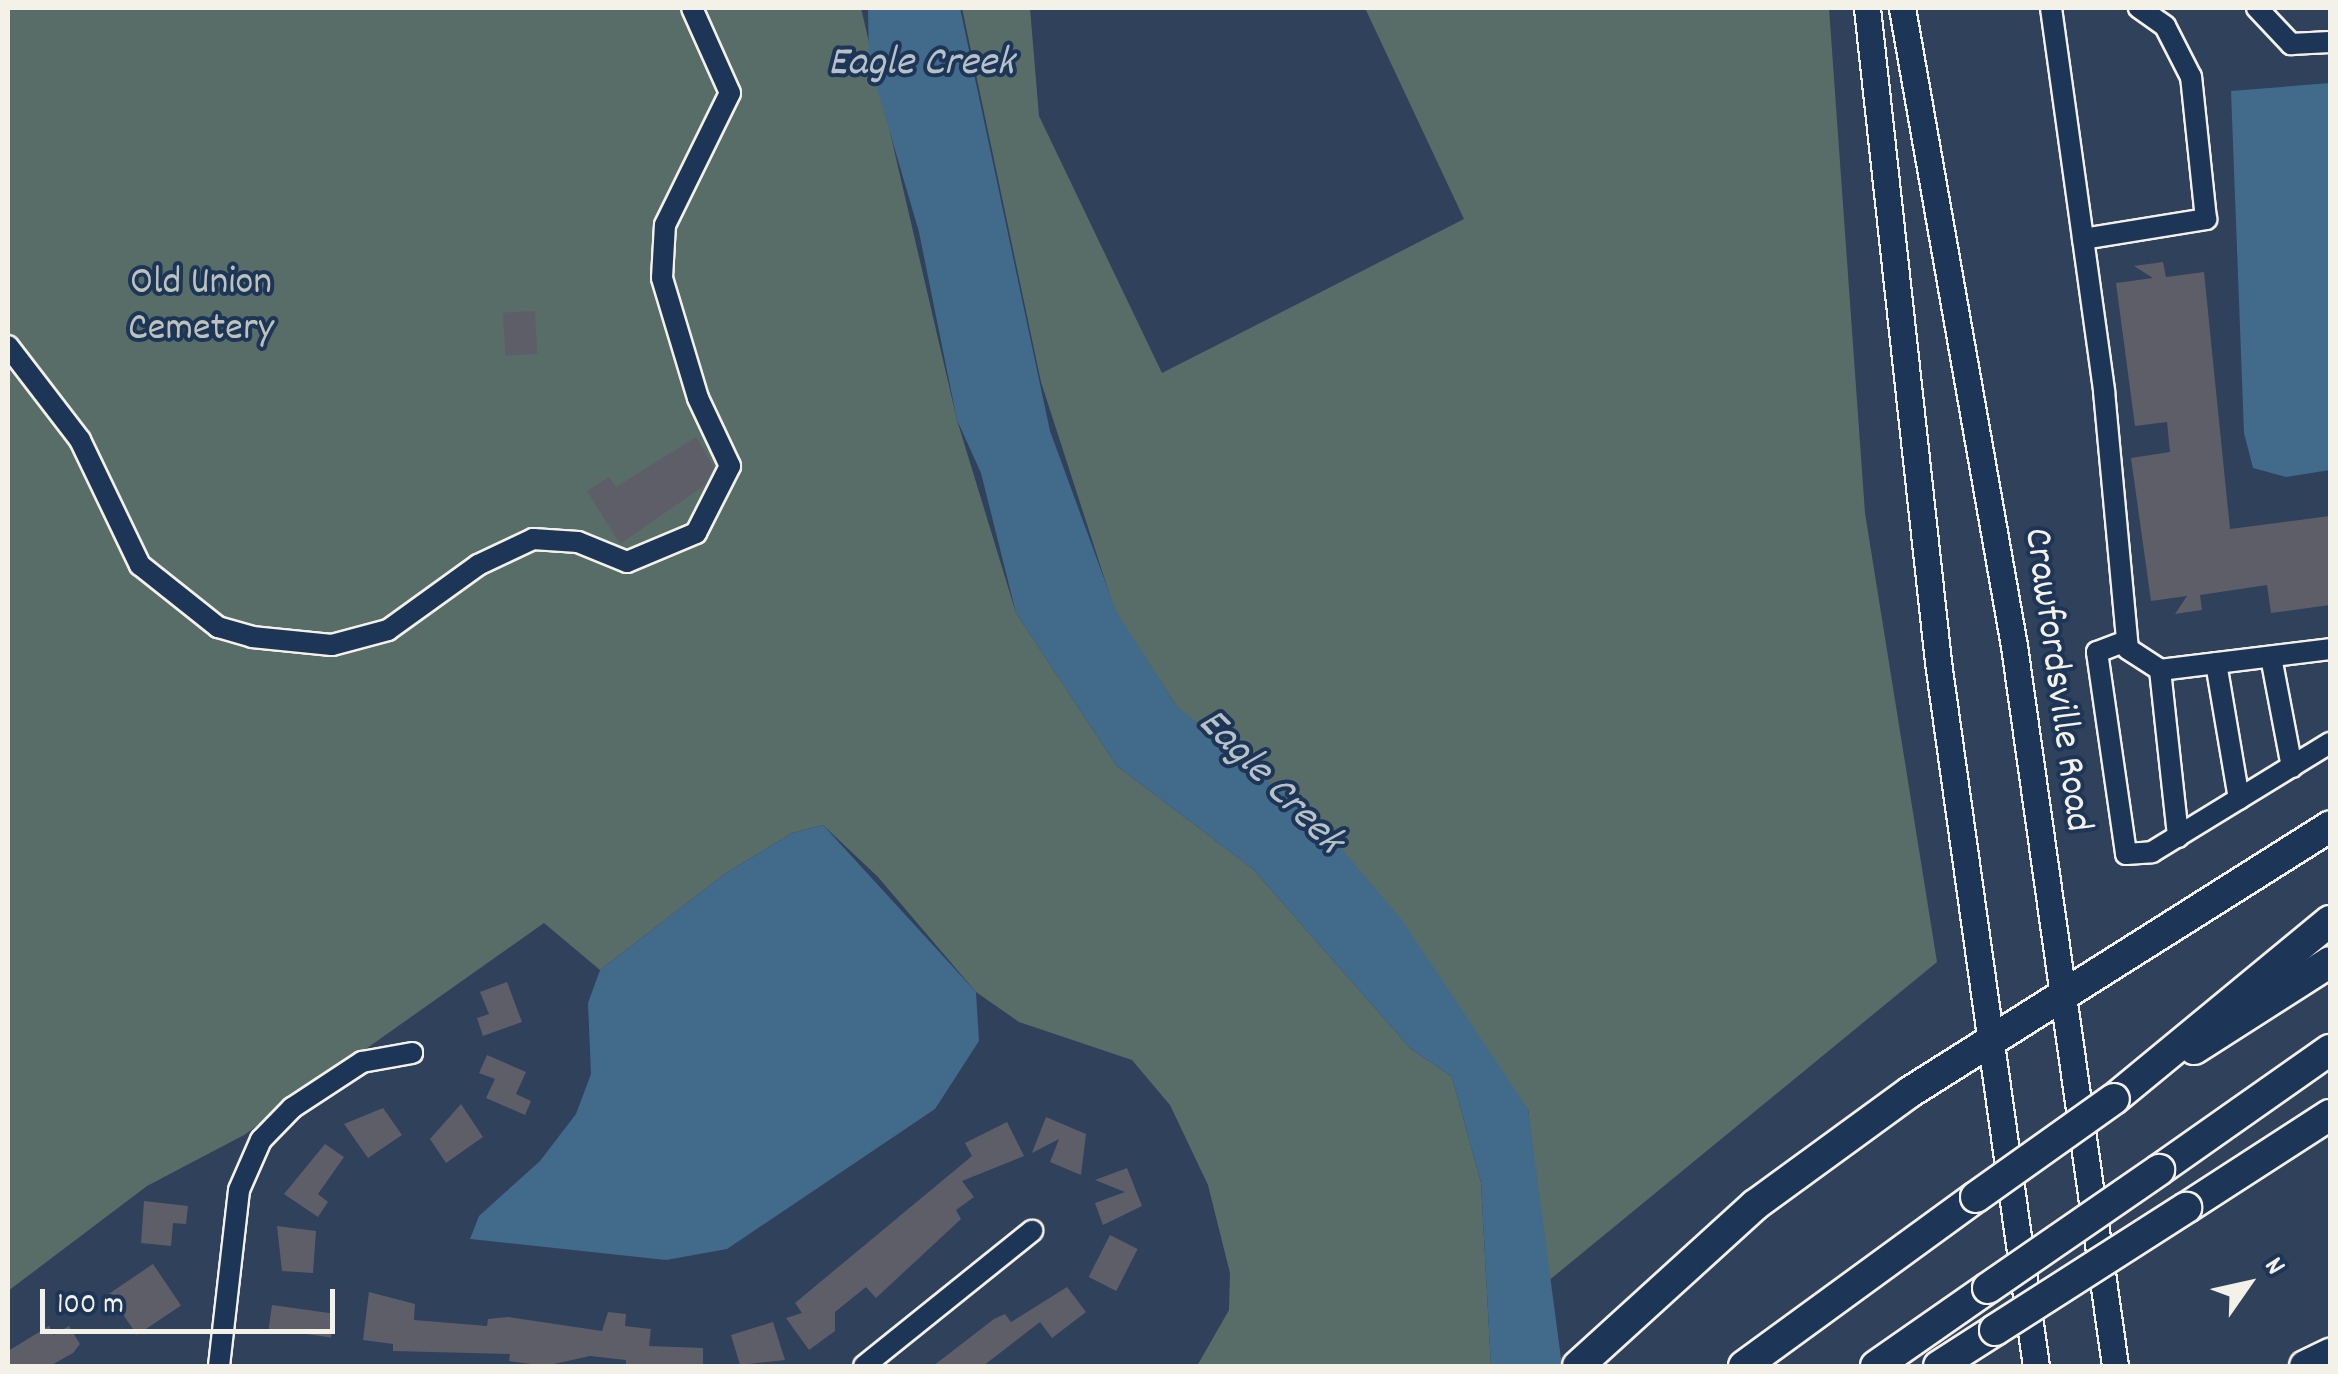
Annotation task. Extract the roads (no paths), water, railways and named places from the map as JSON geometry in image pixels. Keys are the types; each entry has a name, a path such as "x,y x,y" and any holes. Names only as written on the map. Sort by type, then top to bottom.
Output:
{"highway":[{"path":"1578,1366 1755,1205 1922,1083 2064,1000 2330,826"},
{"path":"2114,1099 2330,921"},
{"path":"1744,1366 2114,1099 2330,962"},
{"path":"1876,1366 2330,1050"},
{"path":"1940,1366 2330,1115"},
{"path":"2306,1366 2330,1354"}],"main road":[{"path":"1867,8 1938,662 2036,1366"},
{"name":"Crawfordsville Road","path":"1902,8 2014,646 2115,1366"}],"street":[{"path":"8,346 80,440 140,565 161,589 218,627 252,637 332,645 388,630 478,565 533,540 578,542 627,562 696,533 730,466 698,398 663,260 675,192 723,119 730,93 692,8"},
{"path":"2051,8 2083,239 2126,642 2144,666 2160,670 2330,649"},
{"path":"2083,239 2206,219 2191,77 2165,26 2139,8"},
{"path":"2257,9 2291,44 2330,42"},
{"path":"2126,642 2097,652 2122,851 2146,854 2330,743"},
{"path":"2271,657 2292,767"},
{"path":"2216,664 2239,800"},
{"path":"2160,670 2178,837"},
{"path":"219,1366 239,1190 261,1140 292,1108 362,1062 412,1053"},
{"path":"864,1366 1032,1232"}],"water":[{"name":"Eagle Creek","path":"868,8 960,8 1050,431 1116,611 1176,705 1323,827 1402,920 1528,1109 1562,1366 1491,1366 1481,1183 1452,1077 1410,1048 1253,869 1117,766 1016,613 981,473 957,420 919,232 869,61"},
{"path":"2330,83 2330,470 2286,477 2253,468 2244,433 2231,91"},
{"path":"823,825 976,992 979,1041 935,1109 727,1249 666,1260 470,1239 479,1216 540,1161 576,1114 591,1074 588,1003 600,970 726,873 792,833"}],"park label":[{"name":"Old Union Cemetery","path":"201,308"}]}
